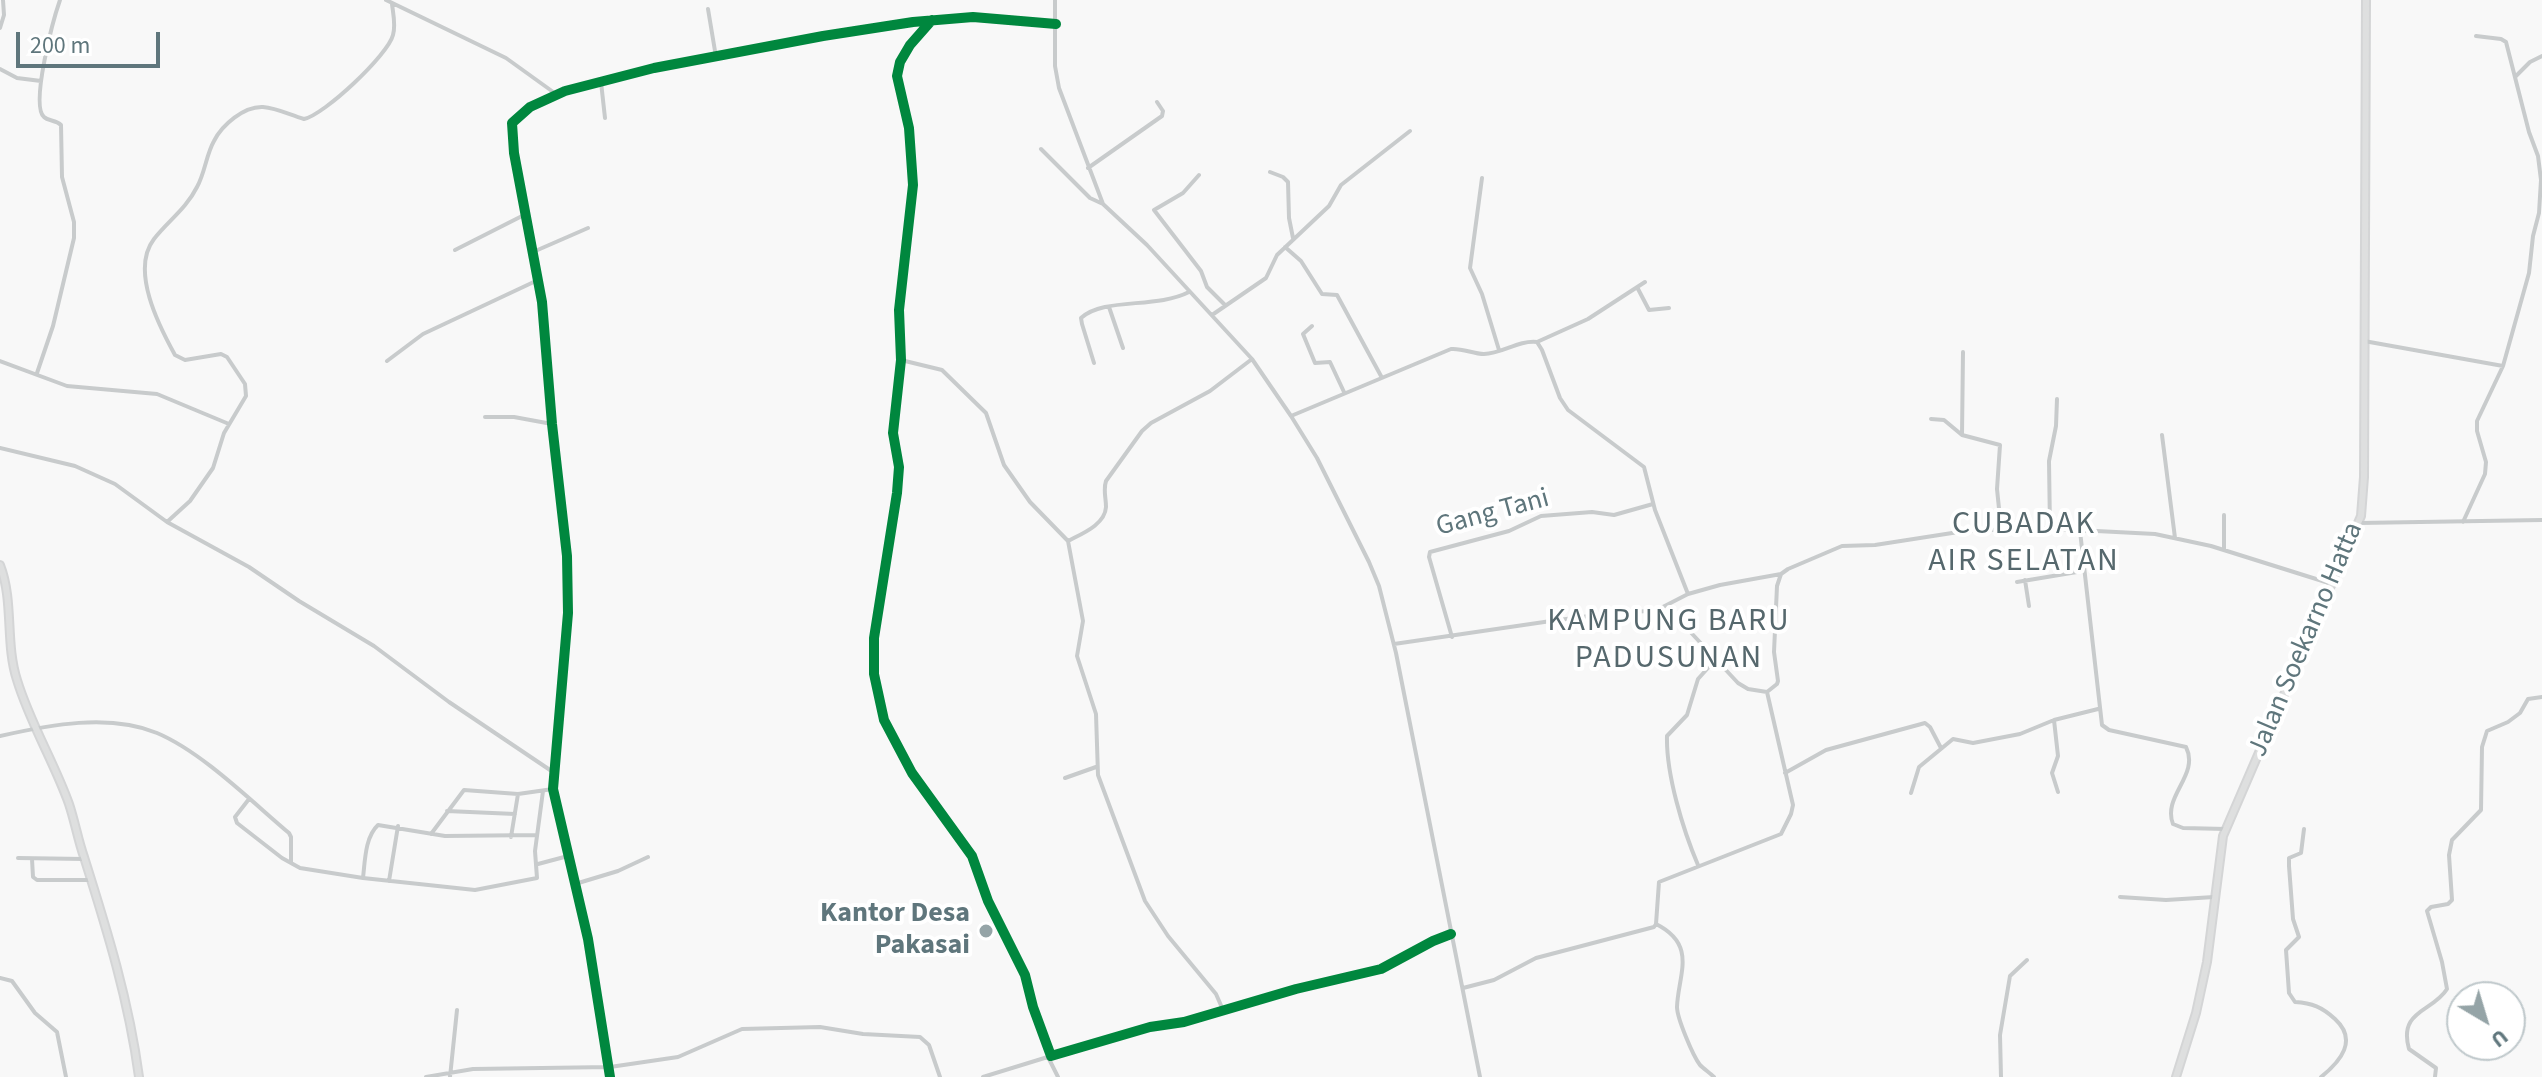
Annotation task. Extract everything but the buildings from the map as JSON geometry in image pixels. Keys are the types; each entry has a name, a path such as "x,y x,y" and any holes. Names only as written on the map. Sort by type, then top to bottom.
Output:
{"street":[{"path":"0,28 4,15 3,0"},
{"path":"37,373 53,326 72,250 74,229 62,177 61,125 41,114 41,81 50,28 60,0"},
{"path":"386,0 506,58 556,94"},
{"path":"1055,0 1055,66 1059,88 1103,204"},
{"name":"Jalan Soekarno Hatta","path":"2176,1077 2204,979 2220,851 2226,829 2359,523 2364,477 2366,0"},
{"path":"167,522 190,501 213,468 229,424 246,396 245,384 227,357 221,354 185,360 175,355 147,291 151,244 191,198 205,170 214,141 232,120 243,112 261,107 304,119 321,111 386,48 394,30 392,4"},
{"path":"708,9 716,57"},
{"path":"610,1077 588,939 553,789 568,613 567,556 538,280 514,153 512,123 530,107 556,94 630,74 716,57 932,20 985,17 1056,24"},
{"path":"932,20 910,45 900,62 897,76 909,128 913,168 899,310 901,360 893,433 899,467 897,493 874,638 874,674 884,720 912,773 972,856 988,901 1025,975 1049,1057 1058,1077"},
{"path":"2463,522 2485,474 2486,462 2477,421 2503,366 2519,315 2532,257 2541,162 2529,132 2506,42 2476,36"},
{"path":"2515,77 2530,62 2542,56"},
{"path":"0,69 17,78 41,81"},
{"path":"601,82 605,118"},
{"path":"1088,168 1162,116 1163,111 1157,102"},
{"path":"1212,315 1266,278 1277,255 1330,204 1341,185 1410,131"},
{"path":"1041,149 1090,198 1103,204 1147,245 1252,359 1325,472 1369,562 1379,586 1394,644 1480,1077"},
{"path":"1270,172 1288,182 1289,218 1294,239"},
{"path":"1199,175 1183,193 1154,210 1201,271 1205,285 1226,305"},
{"path":"1482,178 1470,268 1482,294 1499,351"},
{"path":"455,250 526,214"},
{"path":"533,252 588,228"},
{"path":"1285,247 1301,261 1322,294 1337,295 1381,376"},
{"path":"387,361 423,334 538,280"},
{"path":"1291,416 1451,349 1467,349 1483,354 1516,344 1537,342 1593,316 1645,282"},
{"path":"1637,287 1649,310 1669,308"},
{"path":"1094,363 1081,318 1089,311 1162,302 1189,292"},
{"path":"1109,307 1123,348"},
{"path":"1312,326 1303,334 1315,363 1330,362 1344,392"},
{"path":"2364,341 2503,366"},
{"path":"1537,342 1562,403 1575,417 1644,467 1653,504 1688,594"},
{"path":"1962,435 1963,352"},
{"path":"1068,541 1087,531 1103,516 1106,481 1142,431 1219,385 1252,359"},
{"path":"901,360 942,370 986,413 1004,465 1030,502 1068,541 1083,621 1077,656 1096,714 1096,767 1145,901 1168,936 1216,994 1223,1010"},
{"path":"0,361 72,387 157,394 229,424"},
{"path":"2050,529 2050,456 2057,399"},
{"path":"485,417 514,417 552,424"},
{"path":"1931,419 1942,419 1962,435 2000,445 1997,489 2001,528"},
{"path":"2162,435 2175,538"},
{"path":"0,448 93,473 115,484 167,522 249,567 374,646 449,702 553,772"},
{"name":"Gang Tani","path":"1452,637 1430,552 1505,533 1541,516 1592,512 1614,515 1653,504"},
{"path":"2224,515 2224,550"},
{"path":"2359,523 2542,520"},
{"path":"1394,644 1620,612 1653,611 1688,594 1781,574 1842,546 1875,545 1911,537 2001,528 2132,532 2175,538 2332,584"},
{"path":"2080,531 2102,725 2105,729 2181,745 2188,750 2186,777 2171,804 2173,824 2183,828 2226,829"},
{"path":"0,565 7,595 11,660 35,728 68,804 125,992 139,1077"},
{"path":"2017,582 2083,571"},
{"path":"1767,692 1778,681 1774,646 1777,586 1781,574"},
{"path":"2025,580 2029,606"},
{"path":"1653,611 1682,623 1743,686 1767,692"},
{"path":"1698,865 1680,817 1667,736 1687,715 1698,679 1716,659"},
{"path":"1463,988 1494,980 1536,958 1654,927 1659,882 1781,834 1793,809 1767,692"},
{"path":"2435,1077 2436,1068 2409,1049 2406,1035 2416,1014 2447,989 2427,911 2452,900 2450,847 2457,833 2481,810 2482,747 2487,731 2520,713 2528,699 2542,697"},
{"path":"1911,793 1919,767 1953,739 1976,743 2026,733 2054,720 2098,709"},
{"path":"2054,720 2058,756 2052,773 2058,792"},
{"path":"1785,773 1826,750 1921,723 1930,727 1941,748"},
{"path":"0,736 35,728 110,724 133,725 159,733 194,754 289,833 291,863"},
{"path":"1065,778 1096,767"},
{"path":"431,834 464,790 518,794 553,789"},
{"path":"249,799 235,817 237,823 300,868 480,890 538,876 535,851 543,791"},
{"path":"511,837 518,794"},
{"path":"447,811 515,814"},
{"path":"363,878 368,846 374,827 378,825 462,837 537,835"},
{"path":"389,881 398,826"},
{"path":"2304,829 2301,853 2289,858 2293,919 2299,937 2286,950 2289,993 2295,1002 2306,1002 2325,1010 2344,1027 2346,1033 2343,1055 2321,1077"},
{"path":"538,864 568,856"},
{"path":"575,884 618,871 648,857"},
{"path":"18,858 84,859"},
{"path":"32,859 33,877 37,880 91,880"},
{"path":"2120,897 2166,900 2214,897"},
{"path":"1656,924 1673,938 1682,954 1684,965 1677,1011 1698,1062 1714,1077"},
{"path":"983,1077 1150,1027 1178,1024 1296,989 1381,969 1451,934"},
{"path":"2001,1077 2000,1035 2010,976 2027,960"},
{"path":"0,978 12,981 35,1013 57,1032 66,1077"},
{"path":"450,1074 457,1010"},
{"path":"426,1077 610,1067 678,1057 742,1029 820,1027 863,1034 920,1037 929,1045 940,1077"}],"cycle path":[{"path":"610,1077 588,939 553,789 568,613 567,556 542,302 514,153 512,123 530,107 565,91 654,68 823,36 913,22 973,17 1056,24"},
{"path":"932,20 910,45 900,62 897,76 909,128 913,185 899,310 901,360 893,433 899,467 897,493 874,638 874,674 884,720 912,773 972,856 988,901 1025,975 1051,1056 1150,1027 1184,1022 1296,989 1381,969 1451,934"}],"place":[{"name":"Kantor Desa Pakasai","path":"986,931"}],"district":[{"name":"CUBADAK AIR SELATAN","path":"2024,544"},
{"name":"KAMPUNG BARU PADUSUNAN","path":"1669,642"}]}
